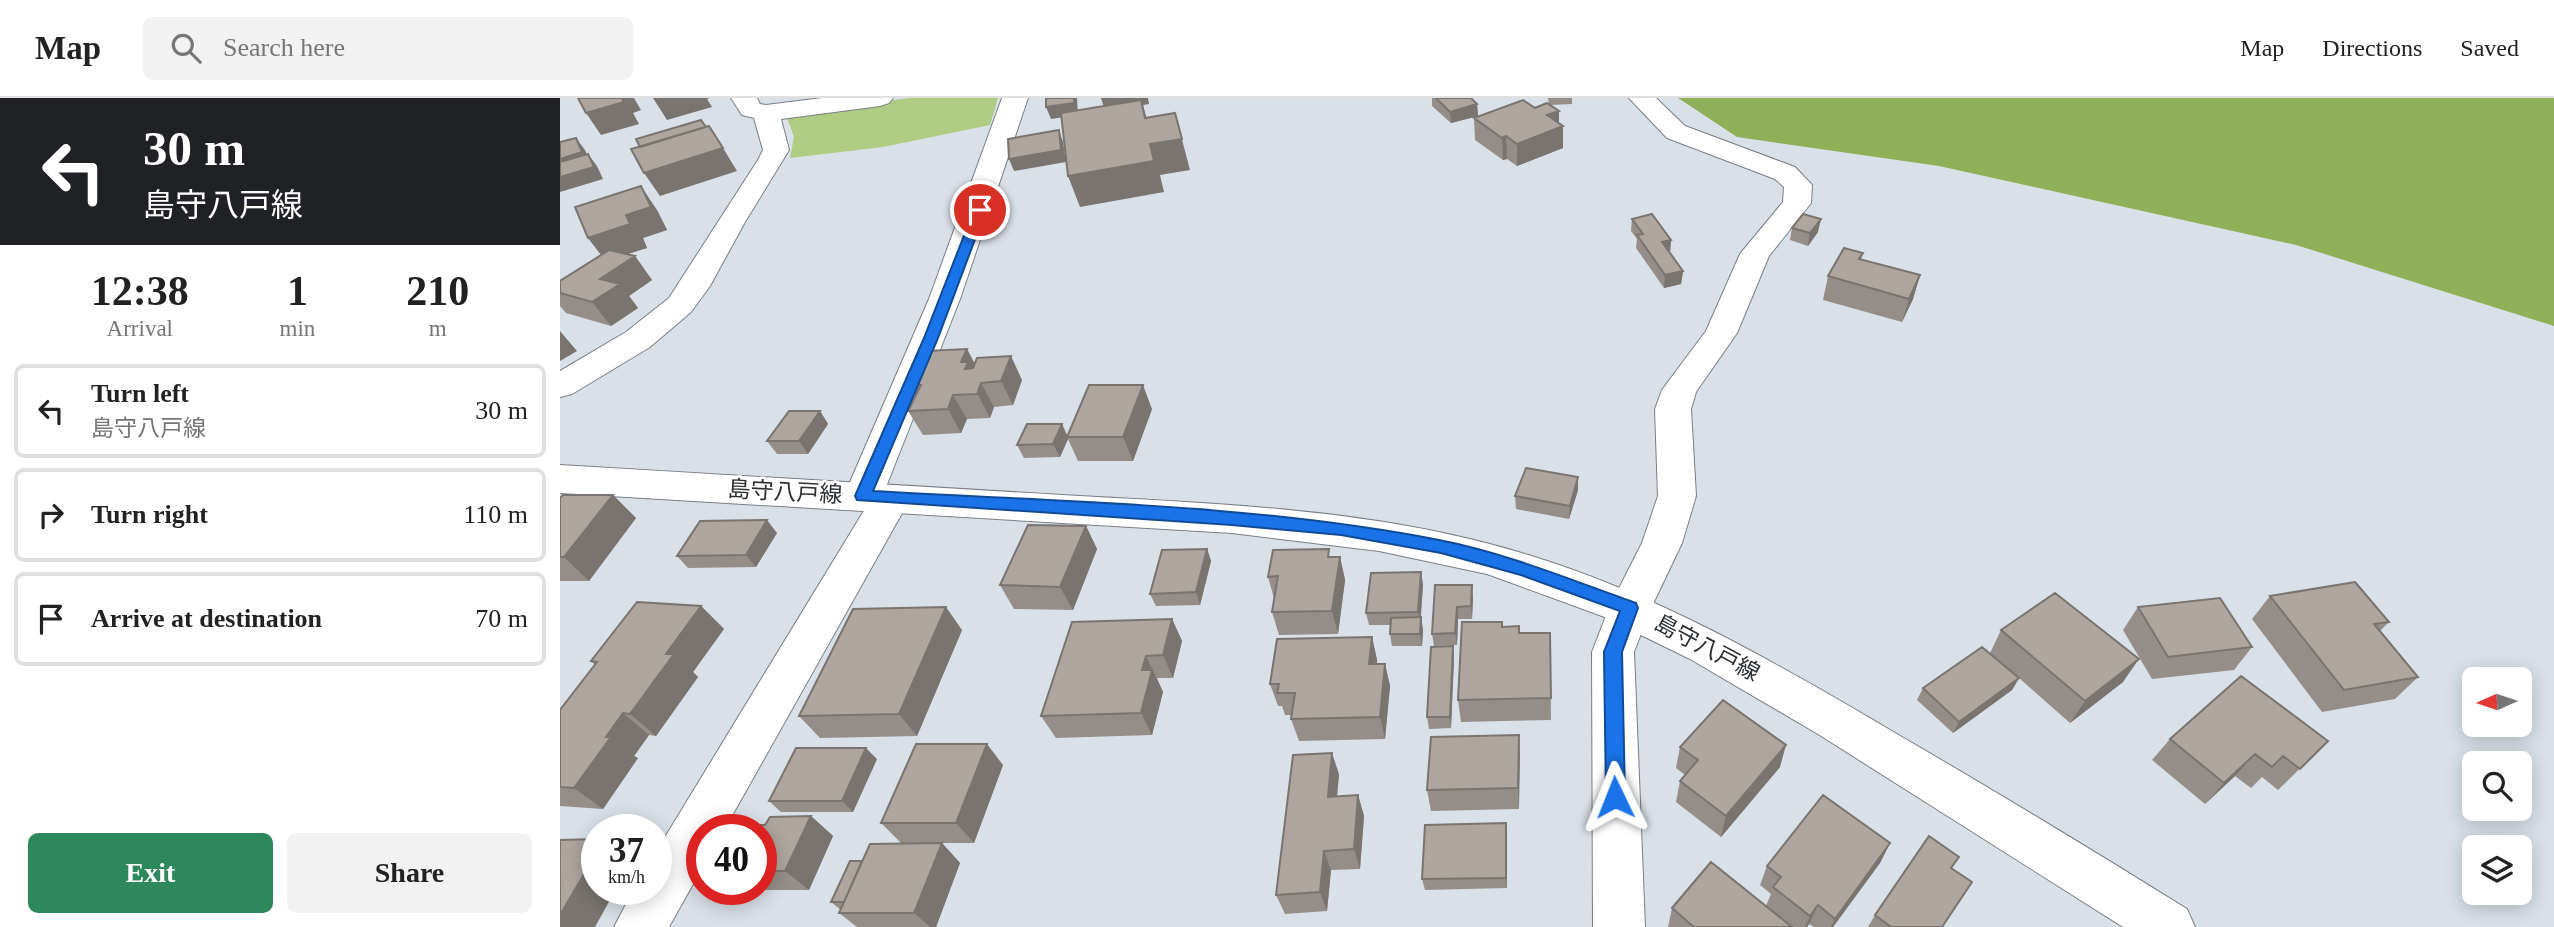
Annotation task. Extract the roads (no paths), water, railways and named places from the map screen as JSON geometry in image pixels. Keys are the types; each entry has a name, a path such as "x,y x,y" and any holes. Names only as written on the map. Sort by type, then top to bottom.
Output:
{"street":[{"path":"560,386 653,328 681,304 707,267 730,222 767,170 776,150 755,106 880,98"},
{"path":"640,927 877,498 931,338 980,210 1015,98"},
{"path":"1619,927 1613,652 1630,608 1662,543 1676,496 1673,409 1679,390 1721,333 1755,254 1797,203 1798,186 1785,173 1675,132 1642,98"},
{"name":"島守八戸線","path":"560,479 1232,519 1341,529 1441,547 1524,570 1630,608 1729,657 2063,859 2169,927"}]}
